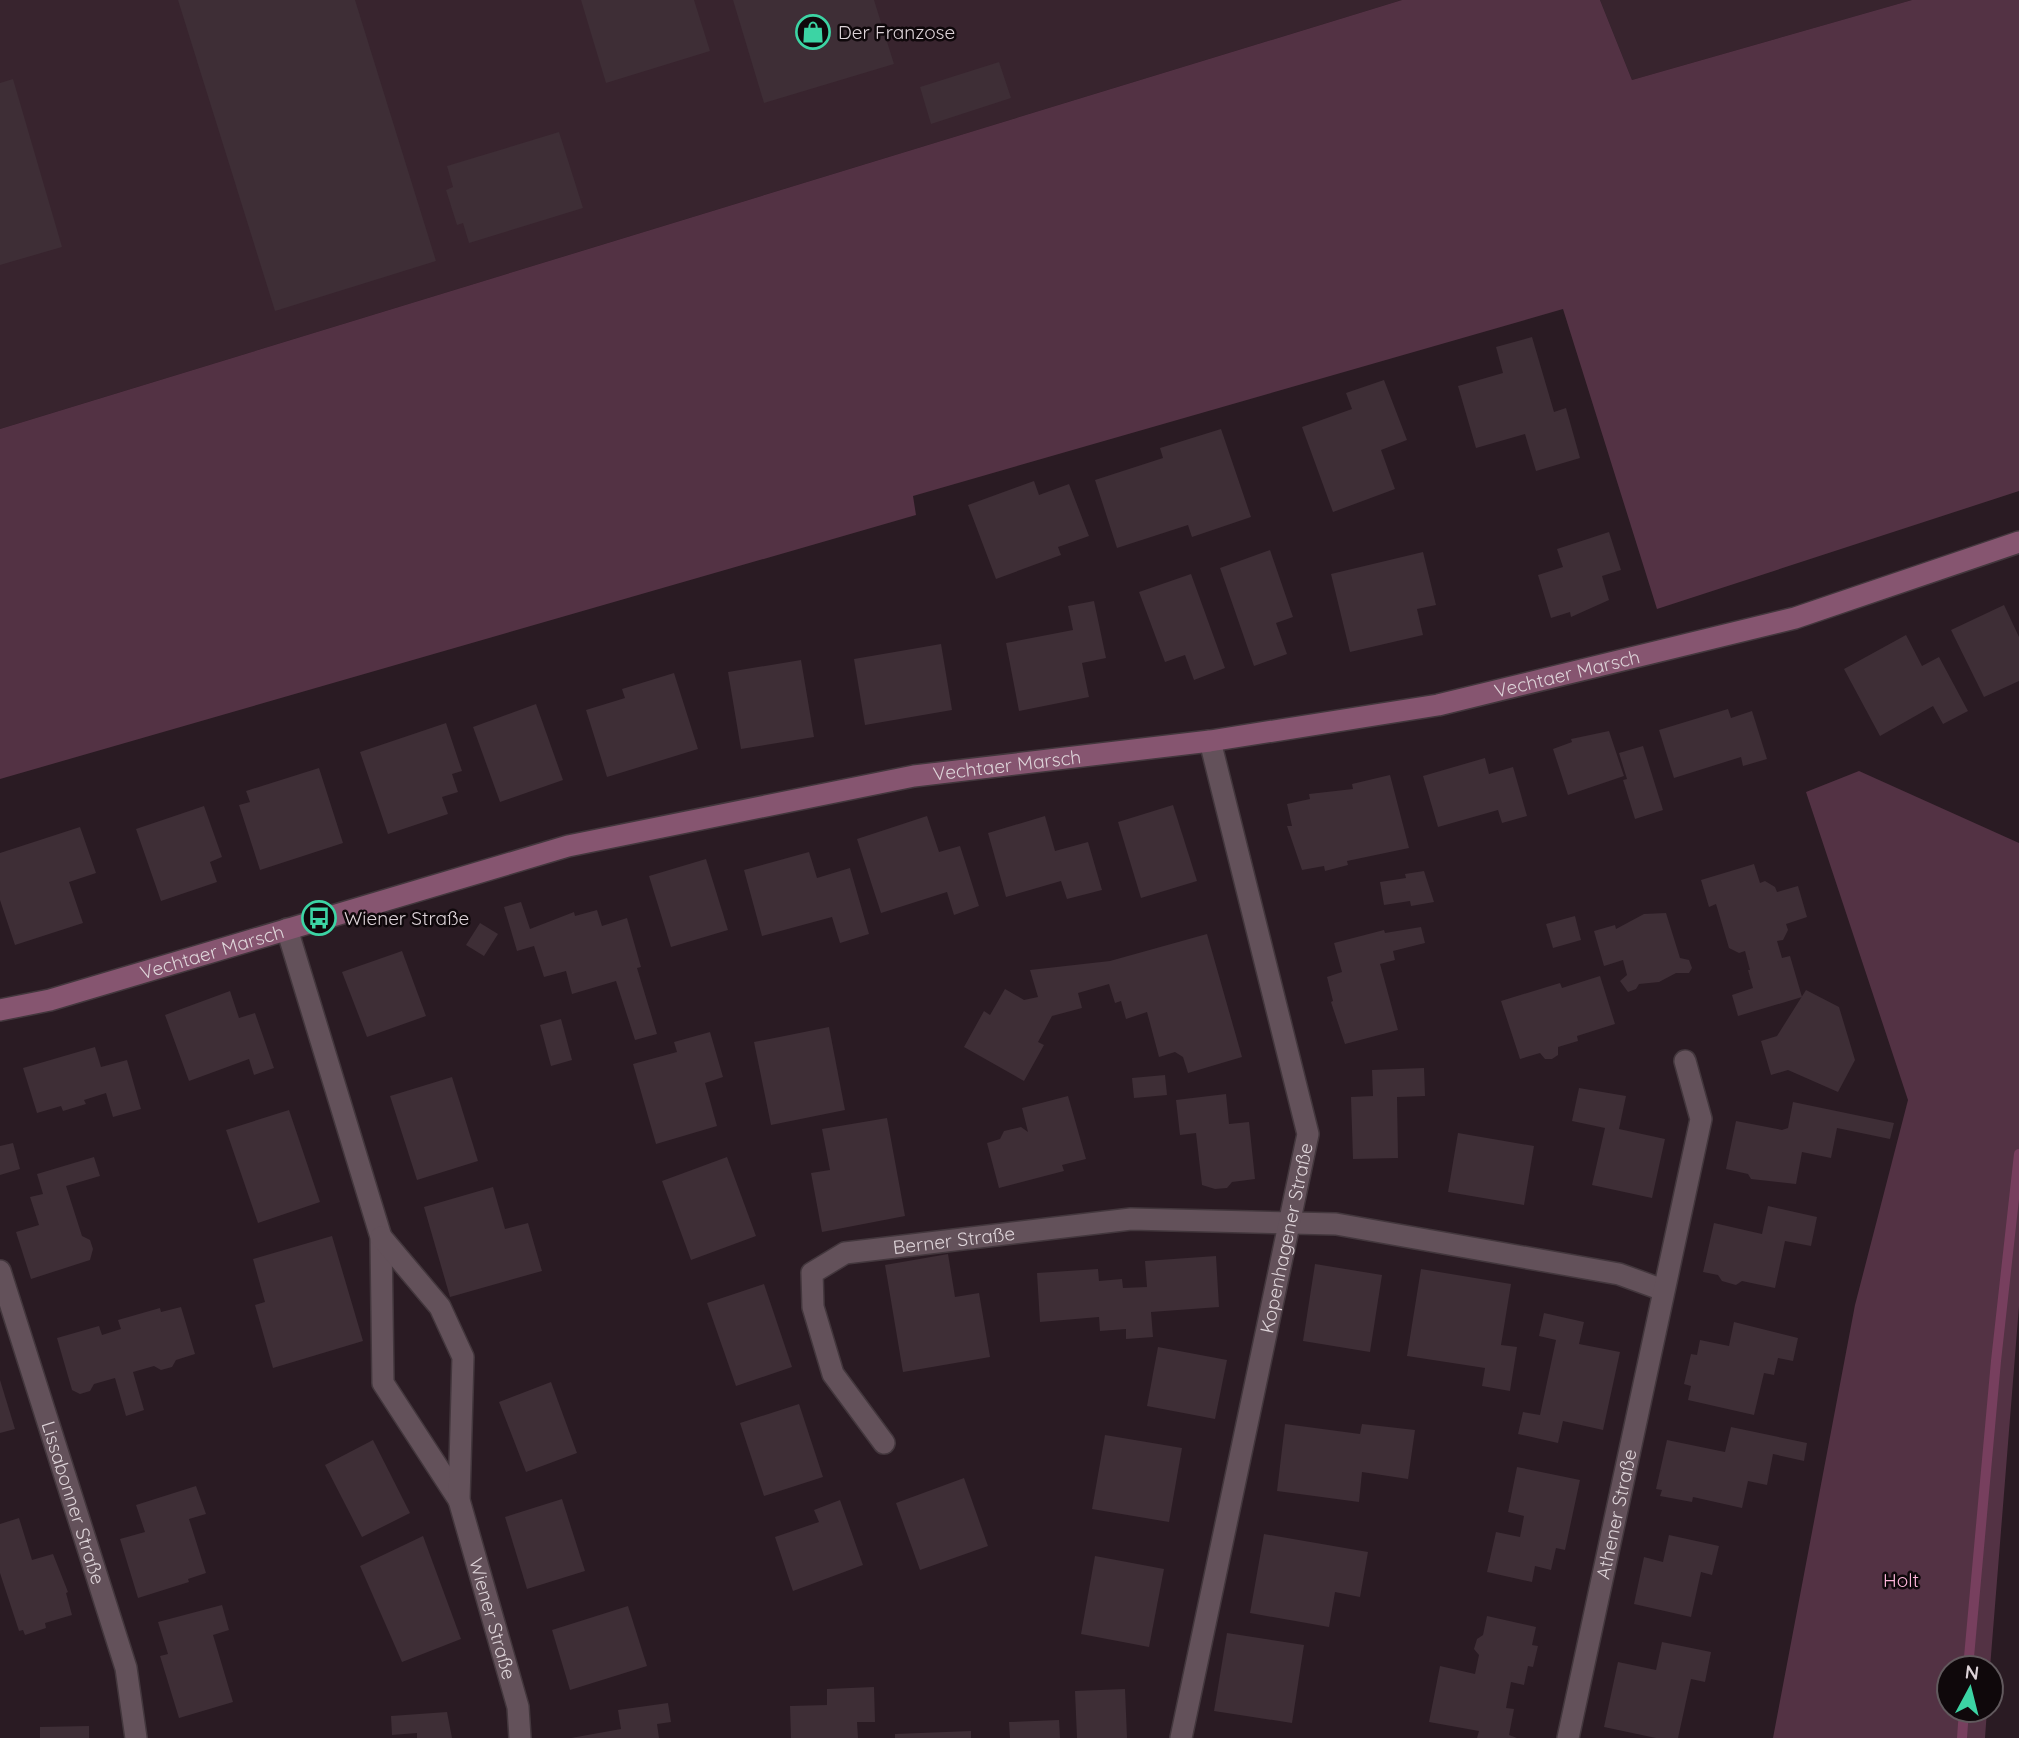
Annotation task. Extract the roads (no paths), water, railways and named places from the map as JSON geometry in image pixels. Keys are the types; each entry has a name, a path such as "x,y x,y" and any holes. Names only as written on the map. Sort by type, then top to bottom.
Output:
{"street":[{"name":"Vechtaer Marsch","path":"0,1010 50,1000 568,846 914,776 1210,741 1438,705 1782,621 2019,542"},
{"name":"Kopenhagener Straße","path":"1181,1738 1308,1133 1210,741"},
{"name":"Wiener Straße","path":"287,929 381,1237 383,1383 460,1500"},
{"name":"Athener Straße","path":"1568,1738 1701,1119 1685,1061"},
{"name":"Berner Straße","path":"884,1443 833,1374 813,1307 812,1273 845,1254 1131,1219 1290,1225"},
{"path":"1290,1225 1336,1224 1619,1274 1663,1290"},
{"name":"Wiener Straße","path":"381,1237 440,1307 463,1357 460,1500 518,1707 520,1738"},
{"name":"Lissabonner Straße","path":"0,1271 126,1668 136,1738"}],"waterway":[{"path":"1969,1654 1996,1361 2019,1154"},
{"path":"1962,1738 1963,1724"}],"place":[{"name":"Der Franzose","path":"813,32"},
{"name":"Wiener Straße","path":"319,918"}],"park label":[{"name":"Holt","path":"1901,1580"}]}
